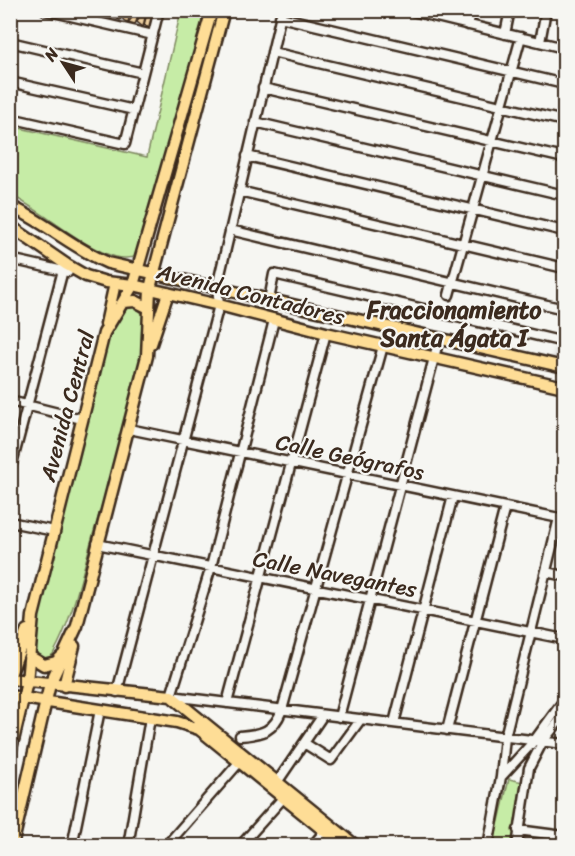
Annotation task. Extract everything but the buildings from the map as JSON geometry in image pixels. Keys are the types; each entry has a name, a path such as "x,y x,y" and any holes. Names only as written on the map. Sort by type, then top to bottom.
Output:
{"main road":[{"name":"Avenida Central","path":"10,753 27,682 33,616 104,333 133,285 212,10"},
{"path":"147,356 150,289 224,10"},
{"name":"Avenida Contadores","path":"10,206 28,214 91,255 108,263 564,368"},
{"name":"Avenida Contadores","path":"10,225 86,276 110,283 133,285 326,333 564,387"},
{"path":"104,333 110,283 116,274 114,267 108,263"},
{"path":"64,686 77,626 147,356 171,294 172,284 181,279"},
{"path":"123,302 135,302 149,308"},
{"path":"33,616 10,677 27,682 171,696 284,797 343,846"},
{"path":"12,846 50,684 77,626"},
{"path":"29,656 38,664 51,664 67,648"},
{"path":"10,696 150,718 199,729 278,781 356,846"}],"street":[{"path":"45,10 153,35"},
{"path":"10,118 125,144 159,10"},
{"path":"408,10 437,14 468,25 564,48"},
{"path":"468,25 472,10"},
{"path":"506,34 510,10"},
{"path":"540,42 546,10"},
{"path":"117,692 219,305 217,287 281,14 564,84"},
{"path":"449,295 521,37"},
{"path":"10,42 143,73"},
{"path":"272,52 564,121"},
{"path":"10,82 134,110"},
{"path":"263,88 564,158"},
{"path":"255,123 564,195"},
{"path":"247,156 564,231"},
{"path":"239,190 564,268"},
{"path":"230,230 564,309"},
{"path":"10,259 86,276"},
{"path":"10,471 63,270"},
{"path":"269,300 274,274 564,342"},
{"path":"274,320 211,567 171,696 564,744"},
{"path":"227,703 326,333"},
{"path":"339,717 439,339"},
{"path":"240,736 262,734 271,729 282,710 383,346"},
{"path":"10,401 82,419"},
{"name":"Calle Geógrafos","path":"129,429 562,519"},
{"path":"394,723 453,496"},
{"path":"447,730 505,507"},
{"path":"488,846 506,737 546,572 562,519"},
{"path":"10,522 54,531"},
{"name":"Calle Navegantes","path":"98,544 564,639"},
{"path":"546,572 564,576"},
{"path":"517,846 529,768 539,741 564,700"},
{"path":"72,846 99,710"},
{"path":"278,781 323,715"},
{"path":"501,777 564,715"},
{"path":"128,846 150,718"},
{"path":"303,744 331,760 361,719"},
{"path":"166,846 242,758"},
{"path":"240,846 284,797"},
{"path":"518,830 564,836"},
{"path":"312,846 325,831"}],"green space":[{"path":"181,11 205,11 140,256 116,257 90,246 11,195 11,126 147,157"},
{"path":"128,306 134,306 144,315 140,366 134,394 73,608 53,654 47,659 42,659 36,653 38,601 108,337"},
{"path":"509,779 523,782 513,845 493,846"}],"district":[{"name":"Fraccionamiento Santa Ágata I","path":"454,324"}]}
